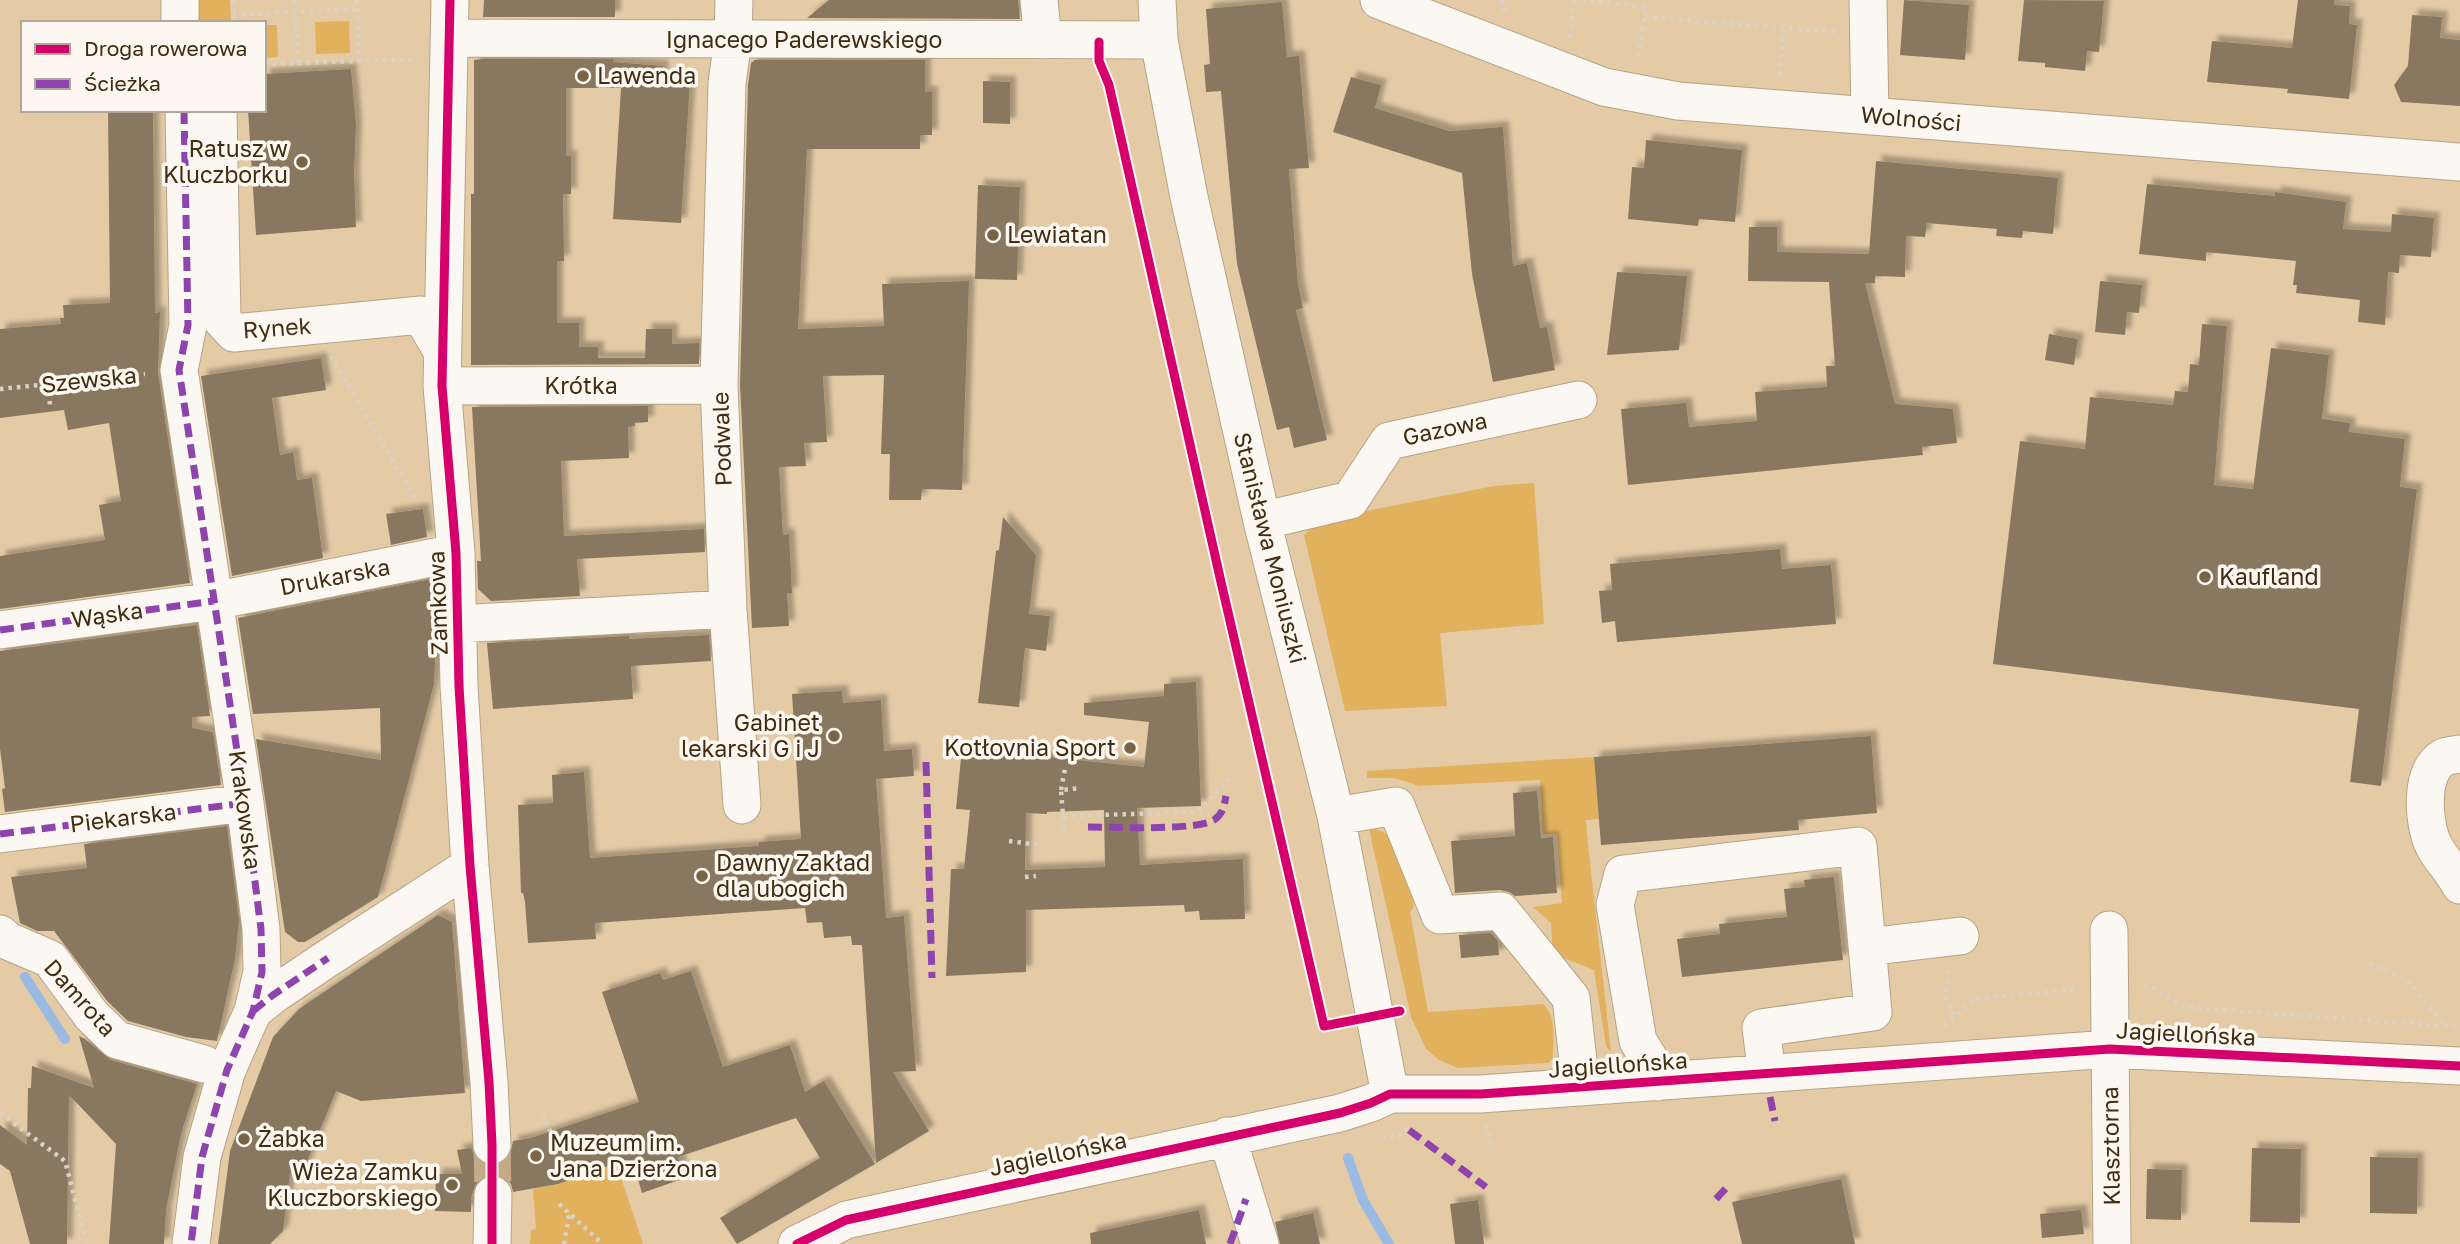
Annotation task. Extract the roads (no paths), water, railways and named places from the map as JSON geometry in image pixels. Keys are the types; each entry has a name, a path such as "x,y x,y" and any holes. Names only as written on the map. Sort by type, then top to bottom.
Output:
{"street":[{"path":"180,0 180,21"},
{"name":"Zamkowa","path":"450,0 442,369 456,553 459,685 470,866 492,1145"},
{"name":"Podwale","path":"734,0 733,40 727,83 719,385 728,608 742,805"},
{"path":"1039,0 1043,40"},
{"name":"Stanisława Moniuszki","path":"1157,0 1159,40 1189,197 1262,521 1336,816 1390,1094"},
{"name":"Wolności","path":"1379,0 1604,87 1678,101 2460,162"},
{"path":"1868,17 1870,116"},
{"name":"Ignacego Paderewskiego","path":"448,48 733,40 1159,40"},
{"name":"Krakowska","path":"184,112 188,325 178,370 245,803 261,929 262,972 253,1011 227,1070 202,1157 191,1244"},
{"name":"Rynek","path":"218,112 222,320 234,333 421,315 442,369"},
{"name":"Krótka","path":"442,369 719,385"},
{"name":"Gazowa","path":"1262,521 1350,500 1389,441 1578,400"},
{"name":"Drukarska","path":"214,601 456,553"},
{"name":"Wąska","path":"0,630 214,601"},
{"path":"458,624 728,608"},
{"path":"2460,754 2445,757 2436,764 2429,779 2425,813 2433,844 2460,884"},
{"name":"Piekarska","path":"0,834 245,803"},
{"path":"1336,816 1396,806 1440,915 1501,911 1571,998 1581,1087"},
{"path":"1658,1082 1651,1062 1638,1041 1615,905 1623,874 1858,846 1873,1012 1761,1028 1767,1074"},
{"path":"253,1011 328,958 470,866"},
{"name":"Klasztorna","path":"2109,930 2112,1244"},
{"name":"Damrota","path":"0,934 8,941 51,959 92,1016 117,1040 204,1064"},
{"path":"1867,947 1955,937"},
{"name":"Jagiellońska","path":"797,1244 846,1220 1340,1112 1390,1094 1427,1096 1581,1087 2110,1049 2460,1066"},
{"path":"1227,1136 1260,1244"},
{"path":"492,1195 492,1244"}],"waterway":[{"path":"25,977 65,1039"},
{"path":"1348,1158 1363,1200 1389,1244"}],"tunnel":[{"path":"492,1145 493,1195"}],"place":[{"name":"Lawenda","path":"583,76"},
{"name":"Ratusz w Kluczborku","path":"302,162"},
{"name":"Lewiatan","path":"993,235"},
{"name":"Kaufland","path":"2205,577"},
{"name":"Gabinet lekarski G i J","path":"834,736"},
{"name":"Kotłovnia Sport","path":"1130,748"},
{"name":"Dawny Zakład dla ubogich","path":"702,876"},
{"name":"Żabka","path":"244,1139"},
{"name":"Muzeum im. Jana Dzierżona","path":"536,1156"},
{"name":"Wieża Zamku Kluczborskiego","path":"452,1185"}]}
